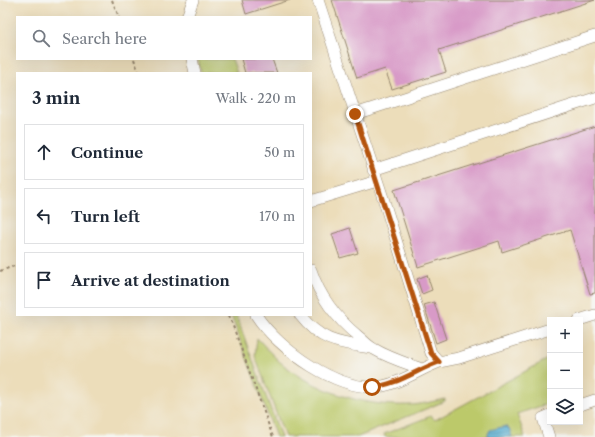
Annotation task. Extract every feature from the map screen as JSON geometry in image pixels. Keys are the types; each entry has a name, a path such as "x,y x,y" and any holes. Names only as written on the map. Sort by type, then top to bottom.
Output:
{"lane":[{"path":"187,16 193,0"},
{"path":"318,0 431,353 439,362"},
{"path":"355,114 595,36"},
{"path":"192,60 195,72"},
{"path":"373,170 595,98"},
{"path":"312,201 377,181"},
{"path":"312,273 320,293 326,303 351,330 372,348 390,357 422,369"},
{"path":"583,319 595,315"},
{"path":"257,316 274,337 295,355 315,368 345,382 372,387 400,381 439,362 459,358 547,330"},
{"path":"301,316 319,334 332,341 372,348"},
{"path":"583,404 595,400"},
{"path":"547,416 543,418 549,437"}],"path":[{"path":"112,0 118,16"},
{"path":"134,60 139,72"},
{"path":"0,271 16,265"},
{"path":"229,316 273,437"}],"green space":[{"path":"198,60 232,60 237,72 201,72"},
{"path":"231,316 236,316 281,437 276,437"},
{"path":"257,338 280,362 294,372 324,389 341,395 358,400 392,405 418,404 445,399 445,401 358,437 285,437 255,356"},
{"path":"547,360 547,404 517,414 525,437 385,437 384,434 431,416 435,420"}],"water":[{"path":"506,426 510,430 512,437 488,437 490,430"}],"building":[{"path":"242,0 290,0 246,14"},
{"path":"332,0 595,0 439,50 446,72 392,89 385,69 357,78"},
{"path":"241,60 272,60 277,72 245,72"},
{"path":"595,126 595,293 590,294 570,230 502,252 499,241 418,267 394,190"},
{"path":"350,228 358,253 340,258 332,234"},
{"path":"427,275 432,290 422,294 417,279"},
{"path":"434,302 446,339 436,343 424,305"}],"route":[{"path":"355,114 384,201 431,353 439,362 400,381 372,387"}]}
